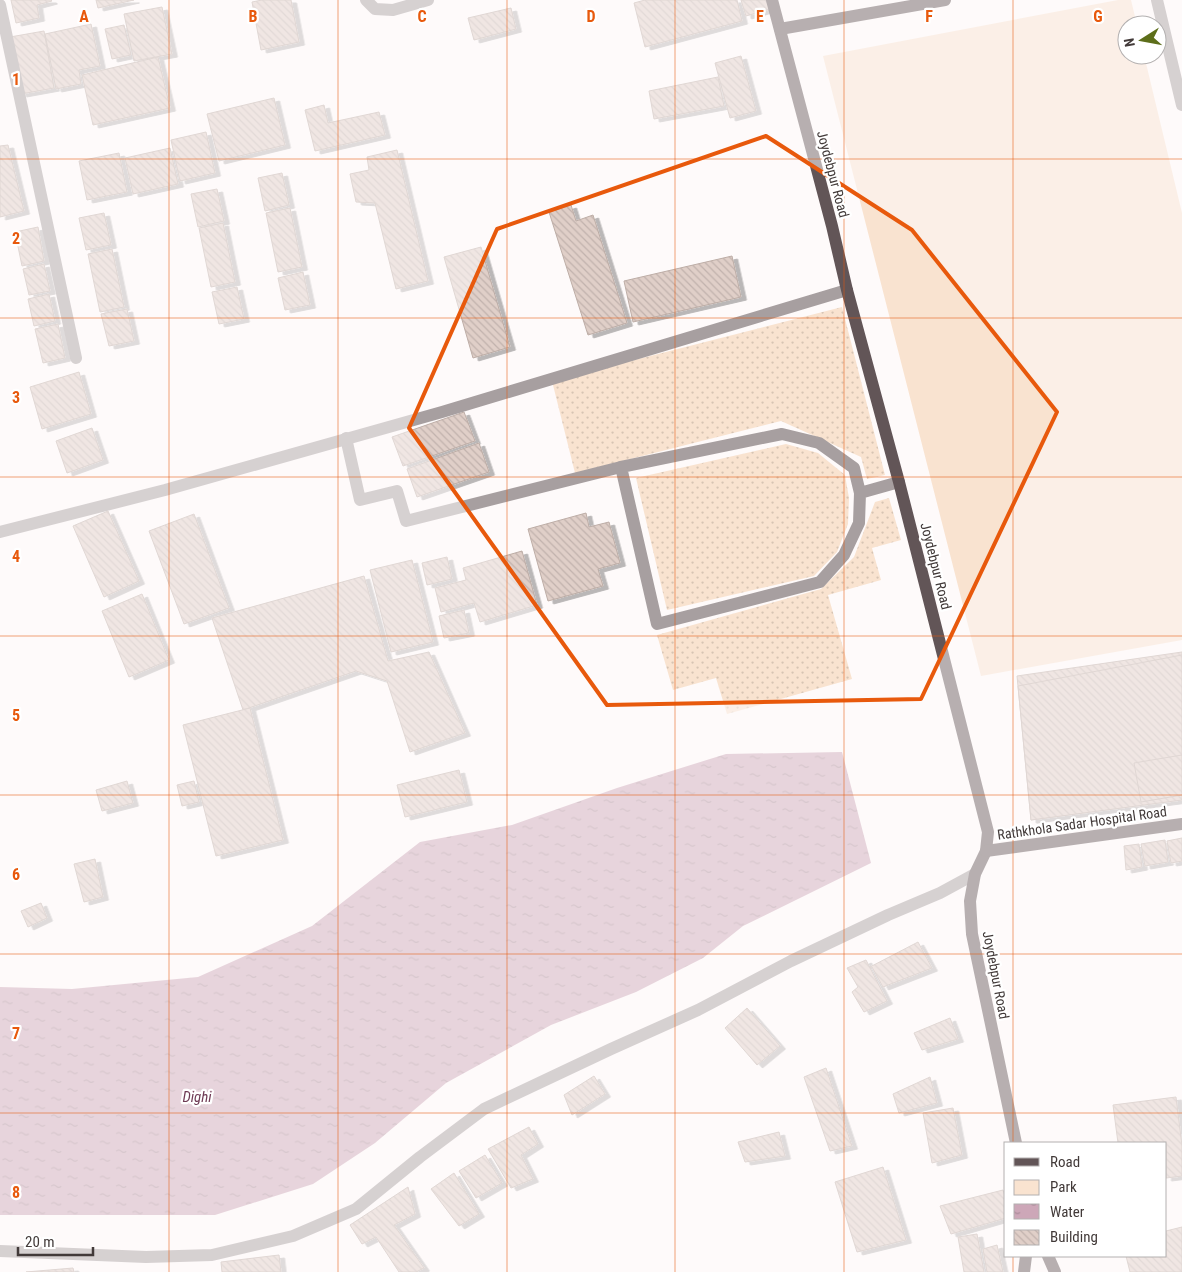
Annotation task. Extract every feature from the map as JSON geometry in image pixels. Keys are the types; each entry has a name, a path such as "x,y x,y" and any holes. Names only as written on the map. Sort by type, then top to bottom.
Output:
{"main road":[{"name":"Joydebpur Road","path":"772,0 832,226 846,290 899,482 988,832 986,851 975,874 970,901 972,934 1016,1142"},
{"path":"780,29 944,0"},
{"name":"Rathkhola Sadar Hospital Road","path":"986,851 1182,824"},
{"path":"1024,1272 1026,1257"},
{"path":"1048,1257 1055,1272"}],"street":[{"path":"366,0 375,9 392,10 428,0"},
{"path":"1157,0 1182,105"},
{"path":"0,5 76,358"},
{"path":"0,532 165,490 442,412 846,290"},
{"path":"346,438 360,500 397,492 406,521 621,467 782,434 819,443 854,468 860,492 859,523 844,555 820,582 657,624 621,467"},
{"path":"860,492 899,482"},
{"path":"0,1251 146,1257 212,1255 293,1236 356,1209 420,1157 484,1109 698,1010 791,961 888,915 940,893 975,874"}],"highlighted area":[{"path":"766,136 912,230 1057,412 921,699 607,705 409,428 497,229"}],"green space":[{"path":"1118,0 1131,0 1135,15 1117,15 1117,65 1146,65 1182,213 1182,640 981,676 823,56"},
{"path":"842,307 885,475 867,479 861,457 781,421 575,473 552,381"},
{"path":"786,444 818,453 845,475 849,498 848,524 837,552 814,576 667,610 636,478"},
{"path":"889,498 901,540 872,548 881,580 828,595 852,679 727,714 716,678 673,690 657,635 821,589 854,557 875,502"}],"water":[{"name":"Dighi","path":"842,752 871,863 743,926 703,958 636,992 551,1025 446,1083 375,1143 313,1184 215,1215 0,1215 0,987 72,989 198,977 312,926 420,842 512,825 617,788 726,754"}],"building":[{"path":"11,0 52,1 37,5 39,18 16,23"},
{"path":"96,0 134,0 98,8"},
{"path":"291,0 299,42 261,50 252,2"},
{"path":"645,0 737,0 742,21 645,47 634,3"},
{"path":"741,0 767,0 770,9 746,16"},
{"path":"162,7 172,54 134,61 124,14"},
{"path":"511,8 516,29 474,40 468,18"},
{"path":"91,24 100,66 79,70 81,84 56,89 45,34"},
{"path":"124,25 131,55 112,59 105,29"},
{"path":"44,31 54,88 21,94 10,37"},
{"path":"741,56 756,111 730,118 715,63"},
{"path":"158,57 170,108 93,125 82,75"},
{"path":"718,77 724,106 654,119 649,91"},
{"path":"274,98 285,145 219,161 207,114"},
{"path":"324,105 328,123 379,112 385,135 315,151 305,110"},
{"path":"206,132 215,173 180,181 171,140"},
{"path":"8,145 24,211 0,217 0,146"},
{"path":"170,148 178,184 133,194 125,158"},
{"path":"397,150 428,281 396,289 375,203 356,202 350,174 369,170 367,157"},
{"path":"119,153 127,192 87,200 79,161"},
{"path":"282,173 289,205 265,211 258,178"},
{"path":"217,189 224,221 198,227 191,194"},
{"path":"571,205 576,221 593,215 627,323 588,335 549,212"},
{"path":"290,208 302,267 278,272 266,213"},
{"path":"104,213 111,245 86,250 79,218"},
{"path":"223,223 235,282 211,287 199,228"},
{"path":"38,227 44,261 22,266 15,232"},
{"path":"481,247 510,347 473,358 444,257"},
{"path":"112,249 124,307 100,312 88,254"},
{"path":"732,256 741,297 633,322 624,281"},
{"path":"44,264 50,291 29,295 23,269"},
{"path":"303,272 310,305 285,310 278,278"},
{"path":"237,287 244,319 219,324 212,292"},
{"path":"49,294 55,321 34,326 28,299"},
{"path":"127,309 134,341 109,346 101,314"},
{"path":"58,324 65,358 43,363 35,329"},
{"path":"79,372 91,414 42,429 30,387"},
{"path":"464,412 475,441 403,466 392,437"},
{"path":"92,428 103,460 67,473 56,441"},
{"path":"479,443 489,472 417,497 407,469"},
{"path":"108,511 139,581 104,597 73,526"},
{"path":"586,513 589,527 609,522 620,563 598,569 603,586 548,601 528,529"},
{"path":"194,514 229,608 184,624 149,531"},
{"path":"522,551 537,605 480,622 474,603 441,612 435,588 466,580 463,568"},
{"path":"447,557 452,579 427,585 422,563"},
{"path":"412,560 433,642 391,652 370,570"},
{"path":"364,576 388,661 429,652 465,733 410,752 387,681 356,671 243,710 212,618"},
{"path":"142,594 169,660 129,677 102,611"},
{"path":"464,610 469,633 444,638 439,616"},
{"path":"1182,652 1182,798 1031,820 1017,676"},
{"path":"1182,655 1182,800 1031,820 1018,686"},
{"path":"250,708 283,840 216,856 183,725"},
{"path":"1182,755 1182,795 1141,802 1134,763"},
{"path":"459,770 467,802 405,817 397,785"},
{"path":"127,781 133,803 102,811 96,790"},
{"path":"194,781 199,802 182,806 177,785"},
{"path":"1182,838 1182,861 1171,863 1167,841"},
{"path":"1165,840 1168,862 1145,866 1141,844"},
{"path":"1139,844 1142,867 1126,870 1124,846"},
{"path":"95,859 103,897 84,902 74,864"},
{"path":"41,903 47,918 28,927 21,911"},
{"path":"918,942 932,968 883,987 872,967 868,968"},
{"path":"866,960 887,1001 864,1012 852,992 858,987 847,968"},
{"path":"747,1008 780,1046 757,1065 725,1028"},
{"path":"950,1018 958,1039 922,1050 914,1033"},
{"path":"826,1068 852,1146 830,1151 804,1077"},
{"path":"594,1076 605,1094 572,1115 564,1095"},
{"path":"930,1077 937,1103 899,1113 893,1094"},
{"path":"1176,1097 1182,1146 1182,1176 1167,1178 1167,1142 1118,1142 1113,1105"},
{"path":"953,1108 962,1155 932,1163 923,1113"},
{"path":"529,1127 538,1144 521,1155 533,1179 511,1188 488,1149"},
{"path":"779,1132 785,1156 745,1162 738,1142"},
{"path":"485,1155 502,1183 476,1198 459,1171"},
{"path":"883,1167 906,1240 857,1252 835,1182"},
{"path":"454,1173 479,1214 459,1226 431,1189"},
{"path":"408,1187 415,1214 394,1225 424,1268 416,1272 399,1272 376,1237 362,1244 350,1225"},
{"path":"1003,1190 1004,1193 1004,1219 951,1234 940,1206"},
{"path":"1182,1227 1182,1272 1130,1272 1126,1257 1167,1257 1167,1231"},
{"path":"977,1234 984,1272 964,1272 958,1237"},
{"path":"997,1245 1003,1272 987,1272 983,1249"},
{"path":"279,1255 281,1272 222,1272 221,1262"},
{"path":"73,1268 74,1272 26,1272"}]}
